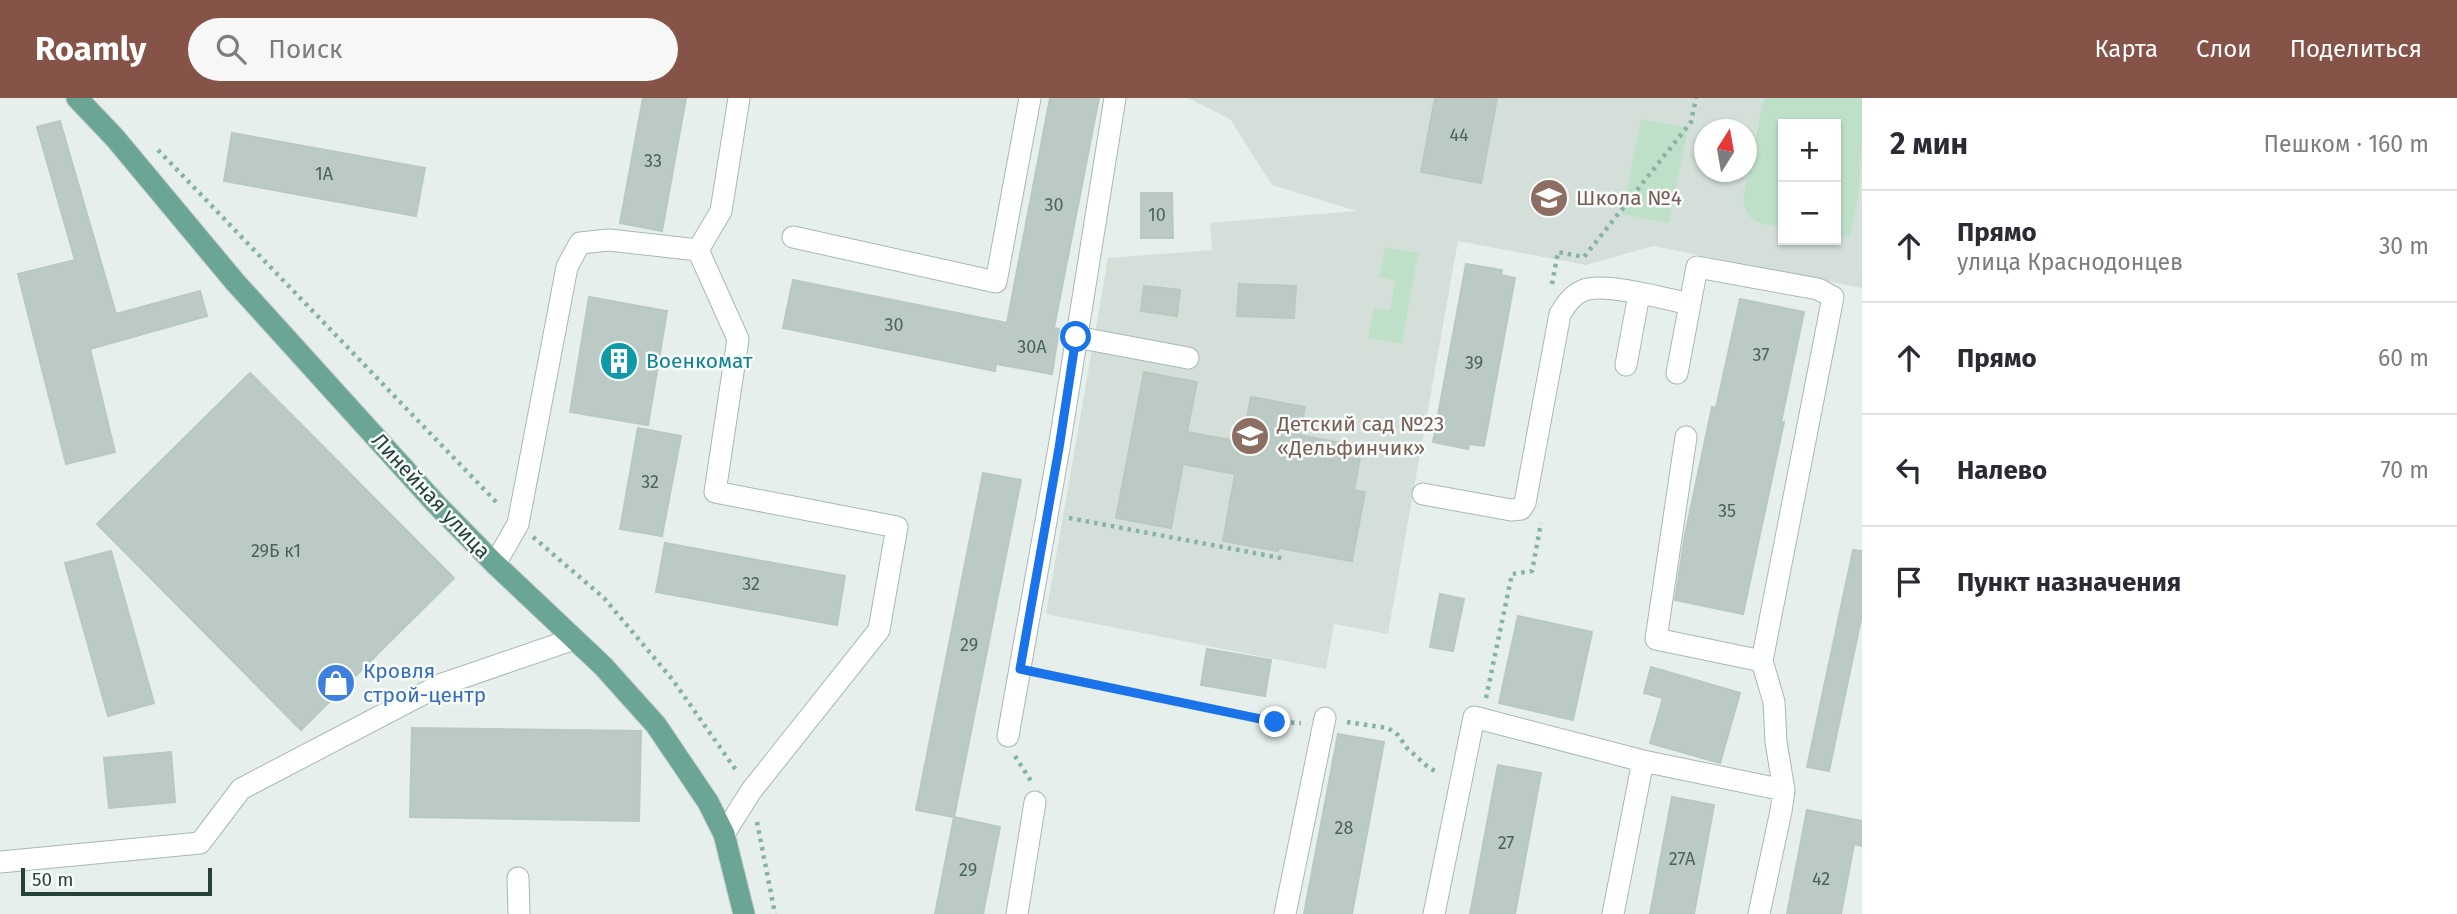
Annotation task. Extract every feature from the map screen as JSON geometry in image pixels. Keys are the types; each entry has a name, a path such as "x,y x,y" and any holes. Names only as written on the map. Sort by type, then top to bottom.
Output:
{"main road":[{"name":"Линейная улица","path":"76,98 115,138 244,292 437,505 603,666 656,725 708,802 724,834 744,914"}],"street":[{"path":"698,250 721,211 739,98"},
{"path":"793,237 996,282 1030,98"},
{"path":"1008,736 1048,514 1115,98"},
{"path":"495,564 518,524 567,267 580,243 609,240 698,250"},
{"path":"698,250 738,339 715,492 897,527 879,629 751,791 724,834"},
{"path":"1677,373 1697,267 1818,289 1833,297 1762,661 1774,702 1776,742 1784,790 1782,811 1759,914"},
{"path":"1423,494 1511,510 1521,509 1525,503 1560,314 1568,301 1583,290 1600,287 1690,303"},
{"path":"1626,365 1639,294"},
{"path":"1076,337 1188,358"},
{"path":"1686,437 1656,639 1762,661"},
{"path":"0,862 200,843 241,789 440,685 574,639"},
{"path":"1434,914 1474,717 1643,761 1784,790"},
{"path":"1285,914 1325,718"},
{"path":"1613,914 1643,761"},
{"path":"1017,914 1035,802"},
{"path":"518,878 519,914"}],"path":[{"path":"157,149 518,524 604,598 672,679 751,791 775,914"},
{"path":"1048,514 1286,559"},
{"path":"1020,669 1275,722 1298,724 1325,718 1388,728 1429,768 1460,783"},
{"path":"1008,736 1009,744 1031,782 1035,802"}],"shaded area":[{"name":"Детский сад №23 «Дельфинчик»","path":"1188,98 1862,98 1862,288 1653,246 1586,265 1458,241 1388,634 1334,624 1326,669 1046,614 1108,258 1212,250 1210,223 1357,211 1272,185 1230,119"}],"green space":[{"path":"1764,98 1862,98 1859,186 1850,235 1841,237 1841,119 1778,119 1778,227 1752,218 1743,199 1747,182 1757,182 1757,132"},
{"path":"1641,119 1688,128 1669,223 1622,214"},
{"path":"1385,247 1418,253 1402,344 1368,338 1374,308 1390,310 1395,281 1379,277"}],"building":[{"path":"643,98 686,98 662,231 620,223"},
{"path":"1050,98 1099,98 1054,328 1059,329 1052,374 996,364 995,371 783,328 793,280 1007,323"},
{"path":"1435,98 1497,98 1481,183 1421,172"},
{"path":"60,121 116,314 200,291 207,316 90,349 115,452 66,464 18,274 75,260 37,127"},
{"path":"232,133 425,168 416,216 224,181"},
{"path":"1141,193 1172,193 1173,238 1141,238"},
{"path":"1466,264 1502,270 1501,275 1515,278 1484,446 1469,444 1468,449 1433,442"},
{"path":"1239,284 1296,286 1294,318 1237,316"},
{"path":"1144,286 1180,290 1177,316 1141,311"},
{"name":"Военкомат","path":"589,297 667,311 648,425 570,412"},
{"path":"1740,299 1804,312 1781,422 1784,422 1743,614 1675,600 1685,535 1712,407 1716,408"},
{"path":"1144,372 1197,382 1187,432 1242,442 1251,397 1305,407 1300,435 1362,447 1354,490 1365,492 1352,561 1223,541 1235,474 1183,464 1171,528 1116,518"},
{"path":"250,373 454,578 301,730 97,524"},
{"path":"638,428 681,436 662,536 620,529"},
{"path":"983,473 1021,480 954,817 916,810"},
{"path":"665,543 845,576 837,625 656,592"},
{"path":"1853,550 1862,551 1862,615 1829,771 1807,767"},
{"path":"111,551 154,703 108,716 65,563"},
{"path":"1440,594 1464,599 1453,651 1430,647"},
{"path":"1518,616 1592,632 1573,720 1499,703"},
{"path":"1207,649 1271,660 1265,696 1201,685"},
{"path":"1651,667 1740,693 1720,763 1650,743 1663,698 1644,693"},
{"path":"412,728 641,731 639,821 410,817"},
{"path":"1338,734 1384,742 1352,914 1304,914"},
{"path":"171,752 175,802 109,808 104,758"},
{"path":"1498,765 1541,773 1515,914 1470,914"},
{"path":"1672,797 1714,805 1694,914 1650,914"},
{"path":"1807,810 1862,821 1862,846 1854,844 1841,914 1787,914"},
{"path":"954,817 1000,827 983,914 935,914"}],"place":[{"name":"Школа №4","path":"1549,198"},
{"name":"Военкомат","path":"619,361"},
{"name":"Детский сад №23 «Дельфинчик»","path":"1250,436"},
{"name":"Кровля строй-центр","path":"336,683"}],"route":[{"path":"1076,337 1020,669 1275,722"}]}
